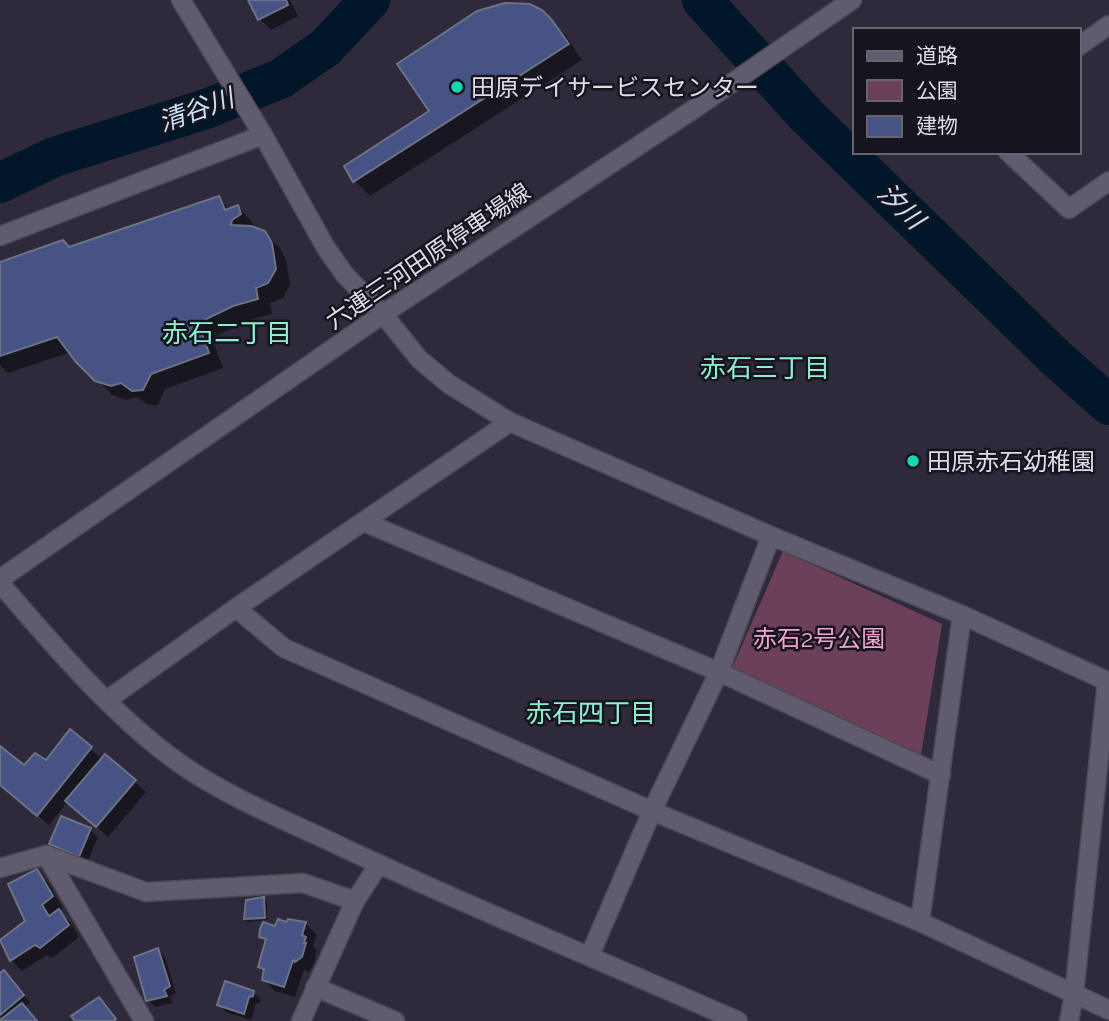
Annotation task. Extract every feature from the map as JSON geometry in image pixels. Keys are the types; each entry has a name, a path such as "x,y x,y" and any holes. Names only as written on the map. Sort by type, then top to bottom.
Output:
{"street":[{"path":"181,0 339,266 419,359 449,384 510,422 771,536 1108,677 1069,1021"},
{"name":"六連三河田原停車場線","path":"0,581 383,314 852,0"},
{"path":"1081,45 1109,25"},
{"path":"0,236 263,135"},
{"path":"1010,154 1069,209 1109,181"},
{"path":"107,700 236,608 510,422"},
{"path":"364,522 719,672 942,775"},
{"path":"590,955 652,811 719,672 771,536"},
{"path":"0,581 107,700 149,740 188,769 234,796 379,864 738,1021"},
{"path":"236,608 284,648 652,811 920,922 1109,1010"},
{"path":"920,922 962,615"},
{"path":"0,868 46,855 146,892 303,884 355,901"},
{"path":"46,855 144,1021"},
{"path":"301,1021 355,901 379,864"},
{"path":"315,986 395,1021"}],"green space":[{"name":"赤石2号公園","path":"783,551 942,624 921,755 732,668"}],"building":[{"path":"248,0 286,0 288,5 258,20"},
{"name":"田原デイサービスセンター","path":"505,3 530,4 542,10 569,44 353,182 344,166 429,111 397,64 477,11"},
{"path":"219,196 225,210 238,205 241,214 232,220 231,225 251,226 265,231 272,243 276,269 268,283 256,288 258,299 233,306 198,323 209,353 151,374 143,390 132,391 121,383 111,386 95,381 57,337 0,356 0,262 63,240 69,247"},
{"path":"70,729 92,747 37,816 0,785 0,746 24,765 35,753 46,760"},
{"path":"105,754 136,780 96,827 65,801"},
{"path":"61,816 91,828 79,857 49,844"},
{"path":"37,869 53,896 42,905 49,916 59,909 69,925 40,948 35,945 10,961 0,940 25,921 8,884"},
{"path":"264,897 265,918 244,919 246,900"},
{"path":"278,919 286,922 288,919 306,922 302,935 306,937 306,943 302,957 295,962 293,960 284,987 262,980 264,969 258,967 266,939 259,937 260,929 263,922 275,926"},
{"path":"158,948 170,986 164,990 167,996 146,1001 134,957"},
{"path":"4,970 24,995 0,1015 0,973"},
{"path":"225,981 254,991 253,996 249,997 244,1014 217,1005"},
{"path":"99,997 116,1019 75,1021 71,1016"},
{"path":"22,1003 37,1021 0,1021 0,1020"}],"waterway":[{"name":"清谷川","path":"0,183 54,157 206,109 280,79 325,48 370,0"},
{"name":"汐川","path":"702,0 806,115 1057,359 1109,405"}],"place":[{"name":"田原デイサービスセンター","path":"457,87"},
{"name":"田原赤石幼稚園","path":"913,461"}],"district":[{"name":"赤石二丁目","path":"227,333"},
{"name":"赤石三丁目","path":"765,368"},
{"name":"赤石四丁目","path":"591,713"}]}
